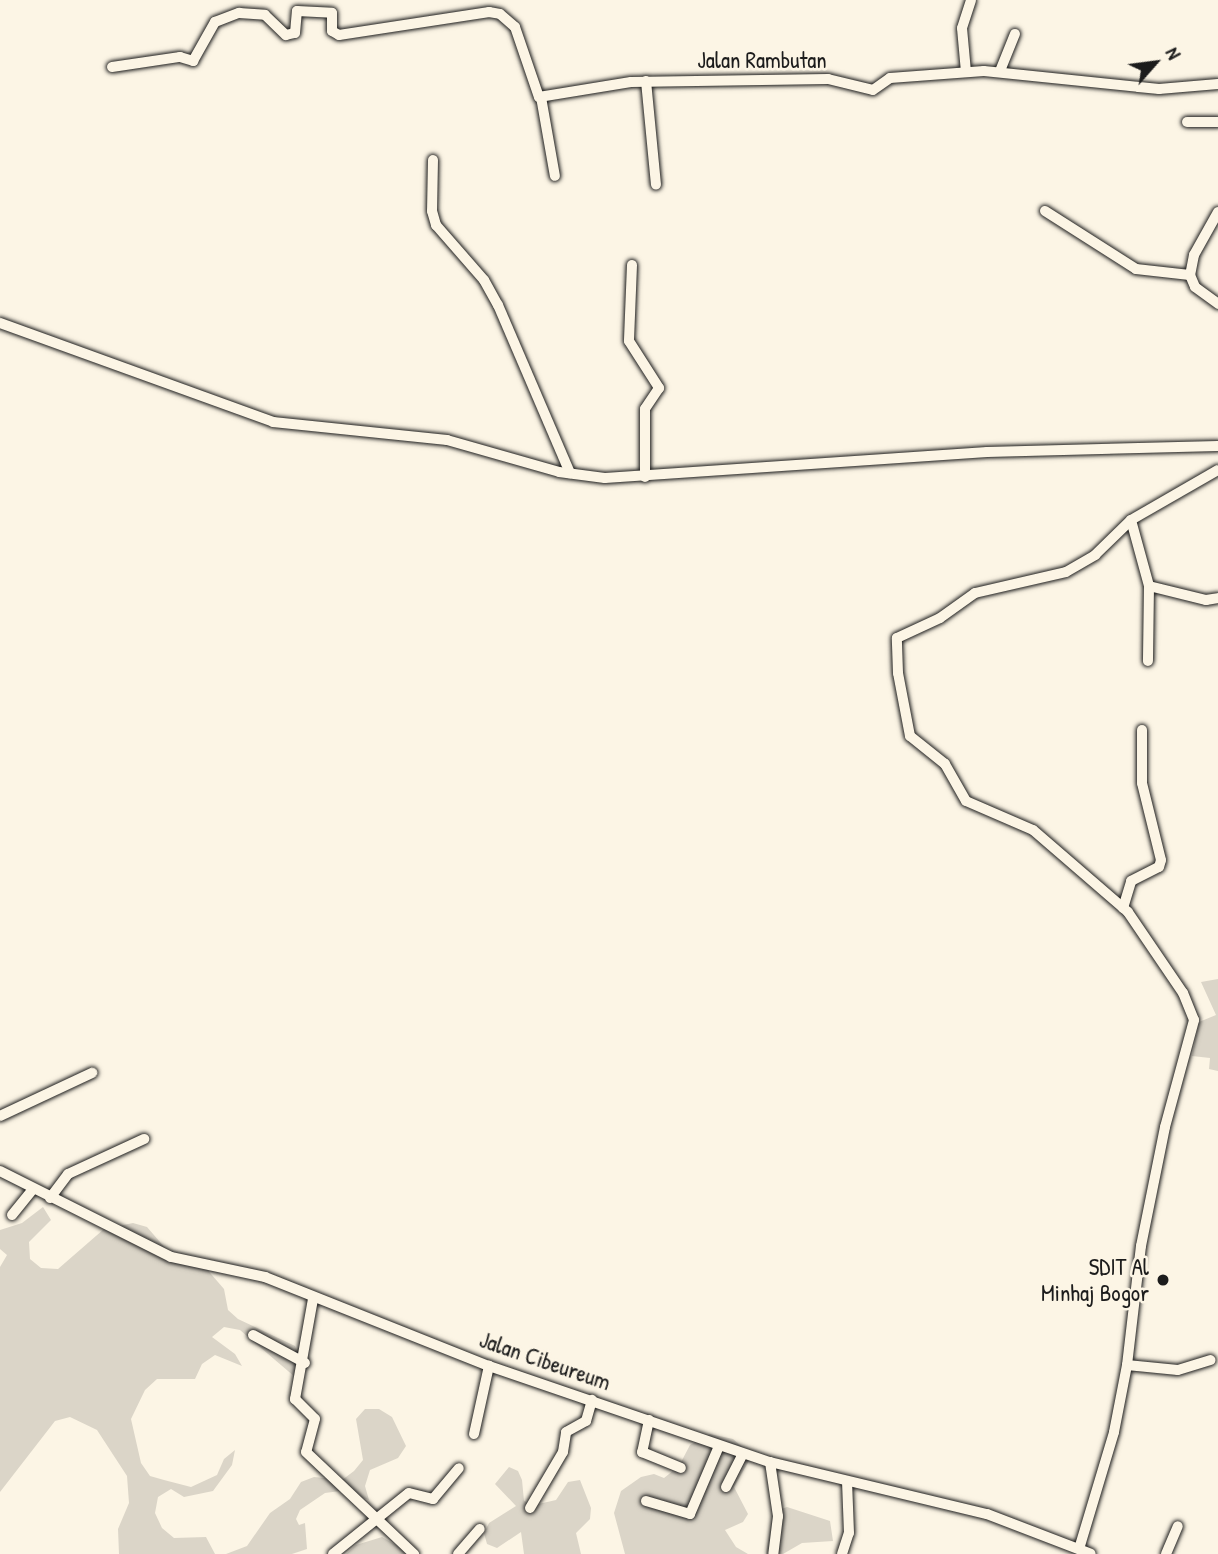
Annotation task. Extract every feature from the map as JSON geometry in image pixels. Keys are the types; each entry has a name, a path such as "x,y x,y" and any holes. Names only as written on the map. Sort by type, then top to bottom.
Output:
{"street":[{"path":"966,72 962,27 971,0"},
{"path":"112,67 180,57 193,61 215,22 239,13 265,15 286,35 295,33 298,6 332,13 332,31 339,35 489,12 505,17 517,33 533,92 541,97 555,176"},
{"path":"1000,71 1015,34"},
{"name":"Jalan Rambutan","path":"541,97 646,81 828,79 871,90 888,78 1000,71 1158,89 1218,83"},
{"path":"646,81 656,185"},
{"path":"1187,122 1218,122"},
{"path":"433,160 432,211 436,225 484,280 498,305 570,473"},
{"path":"1045,211 1127,265 1190,275"},
{"path":"1218,212 1195,255 1190,275 1195,287 1218,304"},
{"path":"632,265 629,341 659,388 645,409 645,477"},
{"path":"0,323 273,422 447,440 570,473 645,477 987,452 1218,446"},
{"path":"1079,1549 1104,1469 1127,1365 1141,1246 1165,1127 1194,1020 1183,993 1123,908 1033,830 966,801 945,764 910,736 903,711 897,641 901,633 940,618 975,593 1066,572 1095,555 1131,520 1218,470"},
{"path":"1131,520 1150,586 1148,660"},
{"path":"1150,586 1206,600 1218,598"},
{"path":"1123,908 1131,881 1159,867 1161,860 1142,783 1142,730"},
{"path":"0,1116 92,1073"},
{"path":"50,1198 68,1174 144,1139"},
{"name":"Jalan Cibeureum","path":"0,1171 171,1257 249,1271 313,1299 489,1366 592,1399 743,1454 847,1482 987,1514 1091,1554"},
{"path":"12,1215 33,1189"},
{"path":"313,1299 305,1363 295,1399 314,1419 306,1452 414,1554"},
{"path":"253,1335 305,1363"},
{"path":"1127,1365 1178,1370 1210,1360"},
{"path":"474,1434 489,1366"},
{"path":"530,1508 563,1452 566,1432 586,1421 592,1399"},
{"path":"649,1420 642,1452 681,1468"},
{"path":"646,1501 688,1519 719,1446"},
{"path":"726,1487 743,1454"},
{"path":"770,1462 778,1516 773,1554"},
{"path":"333,1554 411,1492 433,1499 459,1468"},
{"path":"842,1554 849,1533 847,1482"},
{"path":"1166,1554 1178,1525"},
{"path":"458,1554 480,1528"}],"shaded area":[{"path":"1218,979 1218,1071 1209,1069 1210,1058 1192,1056 1199,1022 1216,1015 1201,982"},
{"path":"43,1207 51,1220 29,1242 30,1259 41,1268 58,1269 104,1229 133,1223 147,1227 166,1249 205,1267 224,1289 228,1310 238,1319 295,1346 300,1361 295,1377 240,1330 224,1327 212,1337 235,1354 242,1366 215,1355 202,1364 195,1379 157,1379 145,1390 131,1419 141,1463 150,1476 191,1487 217,1475 224,1459 235,1450 232,1465 213,1491 184,1497 171,1489 158,1497 155,1513 162,1528 174,1538 206,1537 215,1554 119,1554 118,1529 129,1503 127,1476 97,1430 70,1417 55,1421 0,1492 0,1267 7,1255 0,1249 0,1230 22,1223"},
{"path":"365,1409 379,1409 392,1417 406,1446 398,1458 370,1470 365,1486 369,1500 340,1491 325,1493 300,1510 296,1519 299,1525 305,1523 307,1549 292,1554 226,1554 247,1546 270,1513 290,1499 301,1482 314,1477 342,1480 354,1471 363,1460 356,1419"},
{"path":"710,1434 733,1439 747,1451 749,1461 734,1487 748,1514 743,1522 725,1530 736,1547 748,1554 625,1554 614,1513 621,1491 641,1477 654,1474 664,1478 679,1466 690,1445"},
{"path":"509,1467 518,1471 522,1480 524,1501 534,1505 556,1500 568,1482 580,1480 591,1508 590,1519 576,1533 581,1554 524,1554 521,1532 497,1548 487,1544 484,1533 489,1523 516,1506 495,1484"},
{"path":"787,1507 830,1521 833,1541 802,1543 783,1554 766,1554 773,1512"},
{"path":"382,1537 411,1554 346,1554 356,1545"}],"place":[{"name":"SDIT Al Minhaj Bogor","path":"1163,1280"}]}
